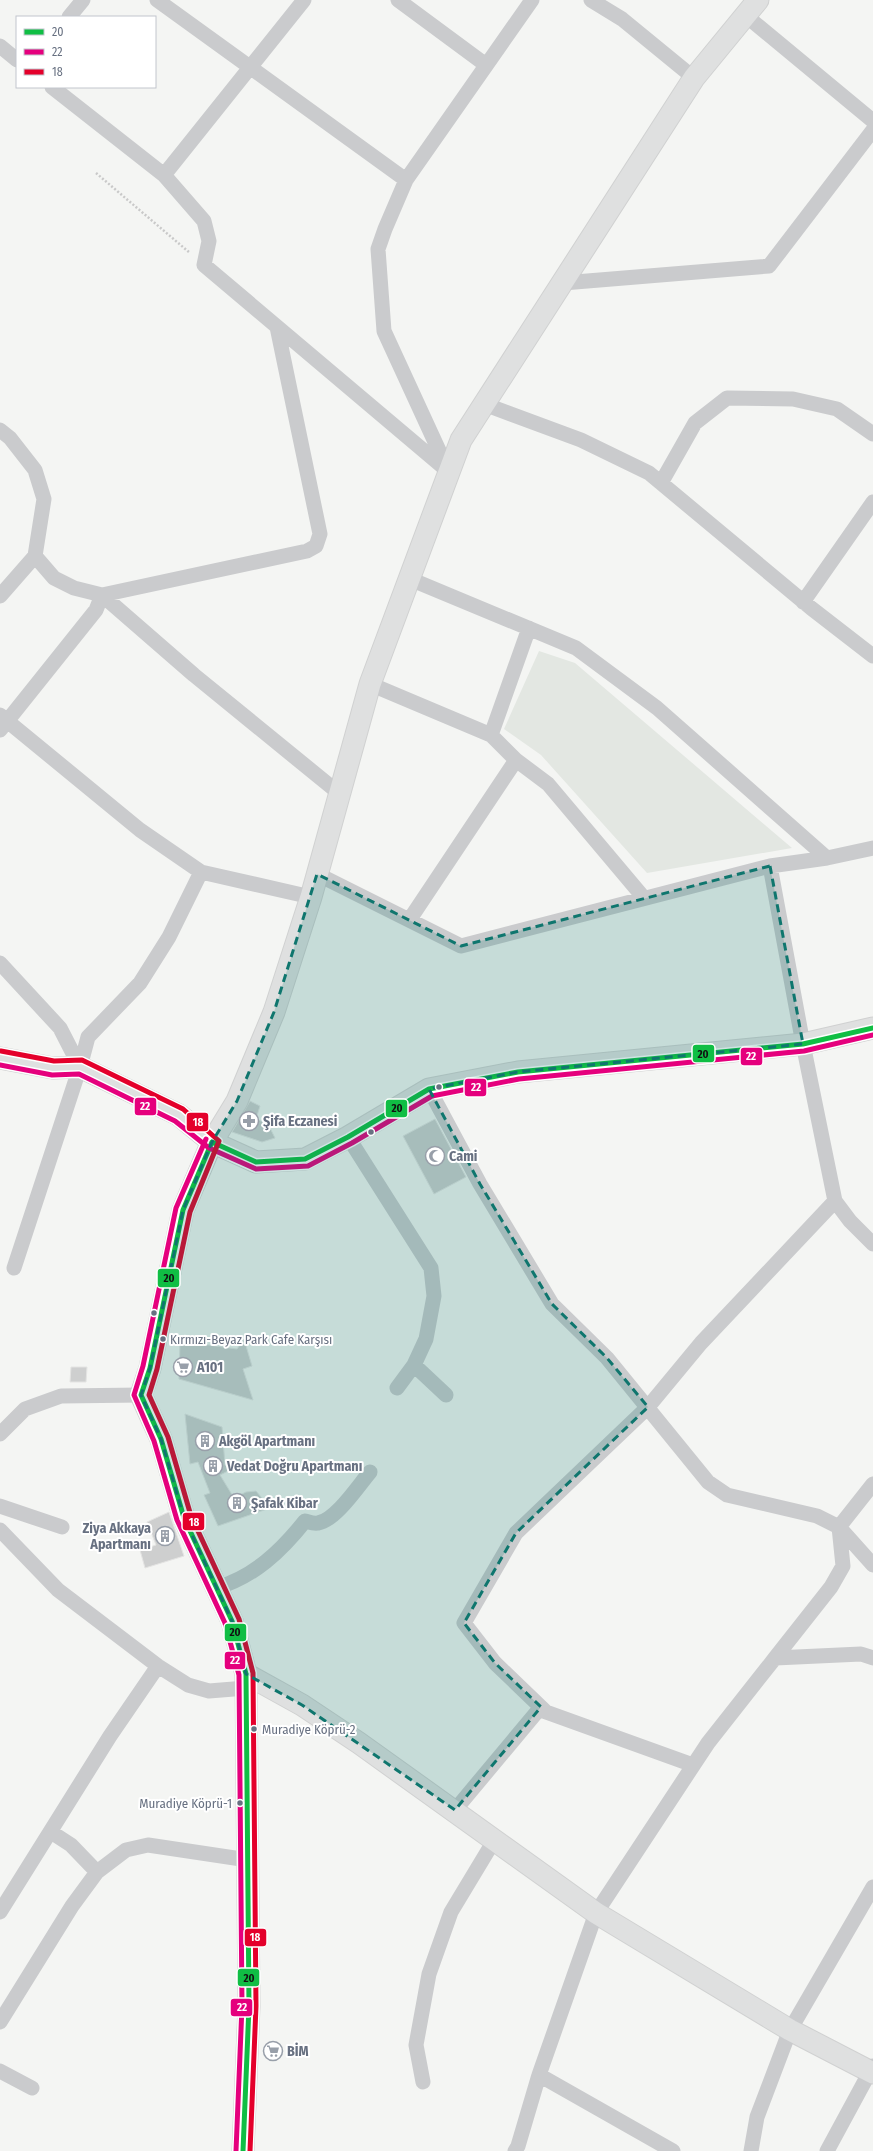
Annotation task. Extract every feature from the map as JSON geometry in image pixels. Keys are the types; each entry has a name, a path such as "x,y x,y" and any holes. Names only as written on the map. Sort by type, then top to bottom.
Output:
{"street":[{"path":"70,16 83,0"},
{"path":"157,0 406,180"},
{"path":"164,175 304,0"},
{"path":"398,0 486,65"},
{"path":"449,472 384,331 378,249 406,180 532,0"},
{"path":"593,1 622,19 694,78"},
{"path":"243,2151 249,2006 246,1681 232,1621 184,1518 162,1439 141,1395 150,1368 183,1210 212,1142 237,1101 274,1012 311,897 370,684 460,440 563,283 694,78 751,8 873,121"},
{"path":"0,46 16,59"},
{"path":"53,88 164,175 204,221 209,241 204,265 449,472"},
{"path":"563,283 769,266 873,130"},
{"path":"35,556 54,578 74,588 102,595 307,551 316,546 320,534 277,326"},
{"path":"661,483 695,423 727,398 793,399 837,409 873,434"},
{"path":"484,404 581,440 649,473 803,602 873,656"},
{"path":"0,430 10,438 35,470 44,499 35,556 0,596"},
{"path":"803,602 873,502"},
{"path":"410,579 576,648 658,708 827,858"},
{"path":"102,595 96,610 3,722 140,830 201,872 311,897"},
{"path":"102,595 194,675 340,794"},
{"path":"492,735 529,628"},
{"path":"370,684 492,735 516,760 548,784 644,898"},
{"path":"410,919 516,760"},
{"path":"317,874 410,919 461,946 770,866 827,858 873,848"},
{"path":"770,866 803,1044 835,1201 850,1221 872,1241"},
{"path":"14,1268 80,1067 88,1037 140,983 169,936 201,872"},
{"path":"0,963 60,1028 80,1067"},
{"path":"0,1059 53,1068 80,1067 179,1115 212,1142 256,1162 305,1159 348,1138 429,1089 518,1072 803,1044 873,1028"},
{"path":"429,1089 480,1184 552,1304 607,1358 708,1482 727,1495 817,1516 839,1527 873,1565"},
{"path":"348,1138 431,1268 434,1296 426,1339 414,1365 397,1388"},
{"path":"693,1765 546,1712 495,1663 464,1623 516,1533 648,1407 701,1343 835,1201"},
{"path":"414,1365 446,1395"},
{"path":"0,1434 25,1409 61,1396 141,1395"},
{"path":"216,1588 236,1582 282,1549 305,1521 317,1524 326,1520 342,1506 370,1472"},
{"path":"515,2151 518,2146 539,2075 596,1913 708,1743 831,1587 843,1566 839,1527 873,1484"},
{"path":"0,1506 62,1527"},
{"path":"0,1530 58,1590 158,1666 188,1686 209,1691 246,1681 302,1705 455,1810 596,1913 790,2030 872,2070 827,2151"},
{"path":"776,1658 860,1654 873,1658"},
{"path":"0,1912 110,1736 158,1666"},
{"path":"455,1810 541,1707"},
{"path":"51,1832 71,1846 97,1872"},
{"path":"423,2082 416,2045 429,1974 451,1912 495,1840"},
{"path":"0,2022 72,1906 97,1872 126,1850 148,1845 248,1860"},
{"path":"751,2151 757,2117 790,2030 873,1887"},
{"path":"0,2071 32,2088"},
{"path":"539,2075 673,2151"}],"path":[{"path":"96,173 204,265"}],"highlighted area":[{"path":"770,866 803,1044 518,1072 429,1089 480,1184 552,1304 607,1358 648,1407 516,1533 464,1623 495,1663 541,1707 455,1810 302,1705 246,1674 232,1621 184,1518 161,1439 141,1395 150,1368 183,1210 212,1142 237,1101 274,1012 317,874 461,946"}],"shaded area":[{"path":"539,651 575,663 792,848 647,873 541,755 504,729"}],"building":[{"name":"Şifa Eczanesi","path":"250,1101 260,1106 256,1119 268,1124 275,1138 262,1142 232,1132"},
{"name":"Cami","path":"435,1119 466,1177 434,1194 403,1136"},
{"path":"244,1339 252,1366 243,1369 253,1400 179,1379 180,1341 237,1349"},
{"path":"71,1367 87,1367 86,1382 70,1382"},
{"path":"185,1414 222,1427 225,1465 230,1470 220,1475 234,1498 246,1492 256,1491 270,1508 218,1526 204,1495 210,1493 198,1462 190,1464"},
{"name":"Ziya Akkaya Apartmanı","path":"169,1512 184,1556 145,1568 140,1550 156,1545 147,1522"}],"transit line":[{"name":"20","path":"212,1142 256,1162 305,1159 348,1137 429,1089 518,1072 803,1044 873,1028"},
{"name":"22","path":"0,1065 52,1075 79,1074 175,1121 209,1148 256,1169 308,1166 352,1143 432,1096 519,1079 804,1051 873,1035"},
{"name":"18","path":"1,1051 54,1061 82,1060 183,1109 219,1141 190,1212 157,1369 149,1395 168,1437 191,1516 239,1619 253,1673 256,2006 250,2151"},
{"name":"22","path":"206,1139 176,1208 143,1366 134,1395 154,1441 177,1520 225,1623 239,1675 242,2006 236,2151"},
{"name":"20","path":"212,1142 183,1210 150,1368 141,1395 161,1439 184,1518 232,1621 246,1674 249,2006 243,2151"}],"place":[{"name":"Şifa Eczanesi","path":"249,1121"},
{"name":"Cami","path":"435,1156"},
{"name":"Kırmızı-Beyaz Park Cafe Karşısı","path":"163,1339"},
{"name":"A101","path":"183,1367"},
{"name":"Akgöl Apartmanı","path":"205,1441"},
{"name":"Vedat Doğru Apartmanı","path":"213,1466"},
{"name":"Şafak Kibar","path":"237,1503"},
{"name":"Ziya Akkaya Apartmanı","path":"165,1536"},
{"name":"Muradiye Köprü-2","path":"254,1729"},
{"name":"Muradiye Köprü-1","path":"240,1803"},
{"name":"BİM","path":"273,2051"}]}
